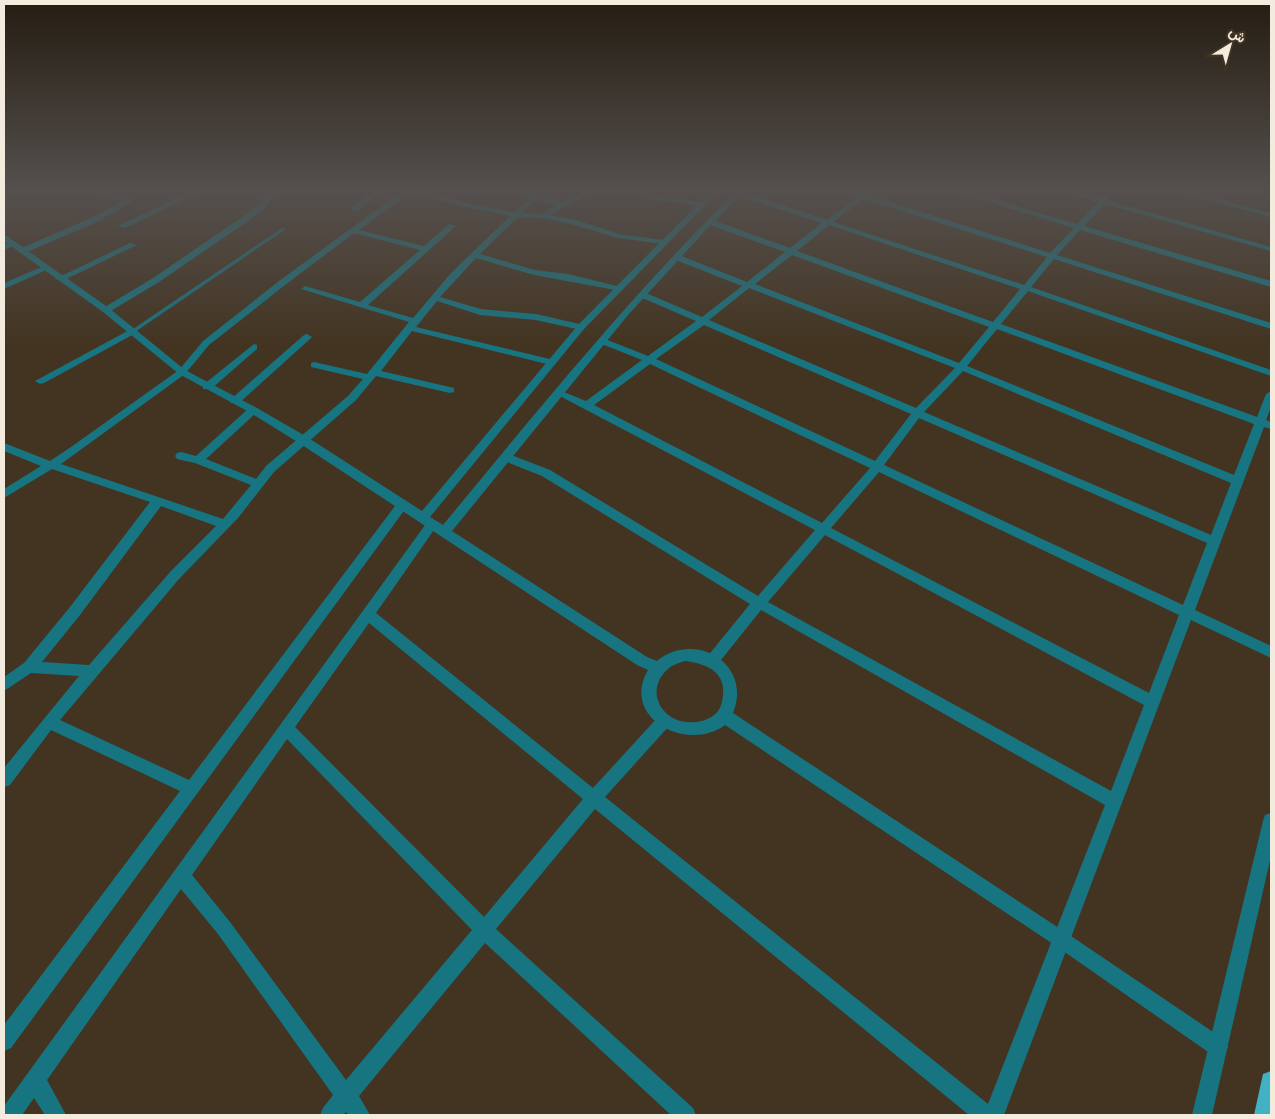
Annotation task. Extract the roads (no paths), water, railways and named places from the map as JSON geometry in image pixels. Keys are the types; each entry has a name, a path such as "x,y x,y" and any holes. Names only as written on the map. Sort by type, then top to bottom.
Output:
{"highway":[{"path":"1265,1115 1271,1085"}],"street":[{"path":"13,248 32,241"},
{"path":"106,310 156,280 213,241"},
{"path":"4,494 52,465 182,372 206,343 282,283 340,241"},
{"path":"394,241 425,249"},
{"path":"361,306 434,241"},
{"path":"4,780 49,722 175,575 225,524 270,469 352,398 454,275 488,241"},
{"path":"639,241 659,246 676,257 961,367 1238,481"},
{"path":"10,1115 367,614 551,362 580,327 664,241"},
{"path":"433,525 506,457 602,341 691,241"},
{"path":"761,241 1266,424"},
{"path":"587,405 704,320 803,241"},
{"path":"885,241 1271,373"},
{"path":"1006,241 1271,326"},
{"path":"712,661 759,603 876,468 918,412 961,367 1052,256 1067,241"},
{"path":"1125,241 1271,284"},
{"path":"1244,241 1271,249"},
{"path":"59,279 133,245"},
{"path":"13,248 47,268 59,279 106,310 182,372 253,410 303,440 642,661 657,668"},
{"path":"474,255 534,272 568,277 618,289"},
{"path":"4,286 47,268"},
{"path":"305,289 361,306 412,325 551,362"},
{"path":"643,295 1214,541"},
{"path":"436,298 480,312 536,317 580,327"},
{"path":"40,381 133,331"},
{"path":"235,401 307,337"},
{"path":"602,341 650,360 876,468 1271,652"},
{"path":"207,387 254,347"},
{"path":"314,365 450,390"},
{"path":"559,393 587,405 1153,702"},
{"path":"994,1115 1214,541 1238,481 1266,424 1271,394"},
{"path":"198,460 253,410"},
{"path":"4,447 29,458 225,524"},
{"path":"181,456 198,460 259,484"},
{"path":"506,457 546,472 759,603 1114,802"},
{"path":"4,686 28,667 75,611 158,501"},
{"path":"4,1041 402,505"},
{"path":"367,614 985,1115"},
{"path":"684,655 712,661 726,674 732,688 731,702 724,716 712,726 696,730 679,728 664,721 653,709 648,695 650,680 657,668 669,659 684,655"},
{"path":"28,667 93,671"},
{"path":"724,716 1062,940 1218,1047"},
{"path":"330,1115 594,798 664,721"},
{"path":"49,722 192,789"},
{"path":"286,728 484,930 686,1115"},
{"path":"1202,1115 1271,821"},
{"path":"181,875 224,928 345,1097 360,1115"},
{"path":"35,1080 56,1115"}],"lane":[{"path":"133,331 265,241"}]}
